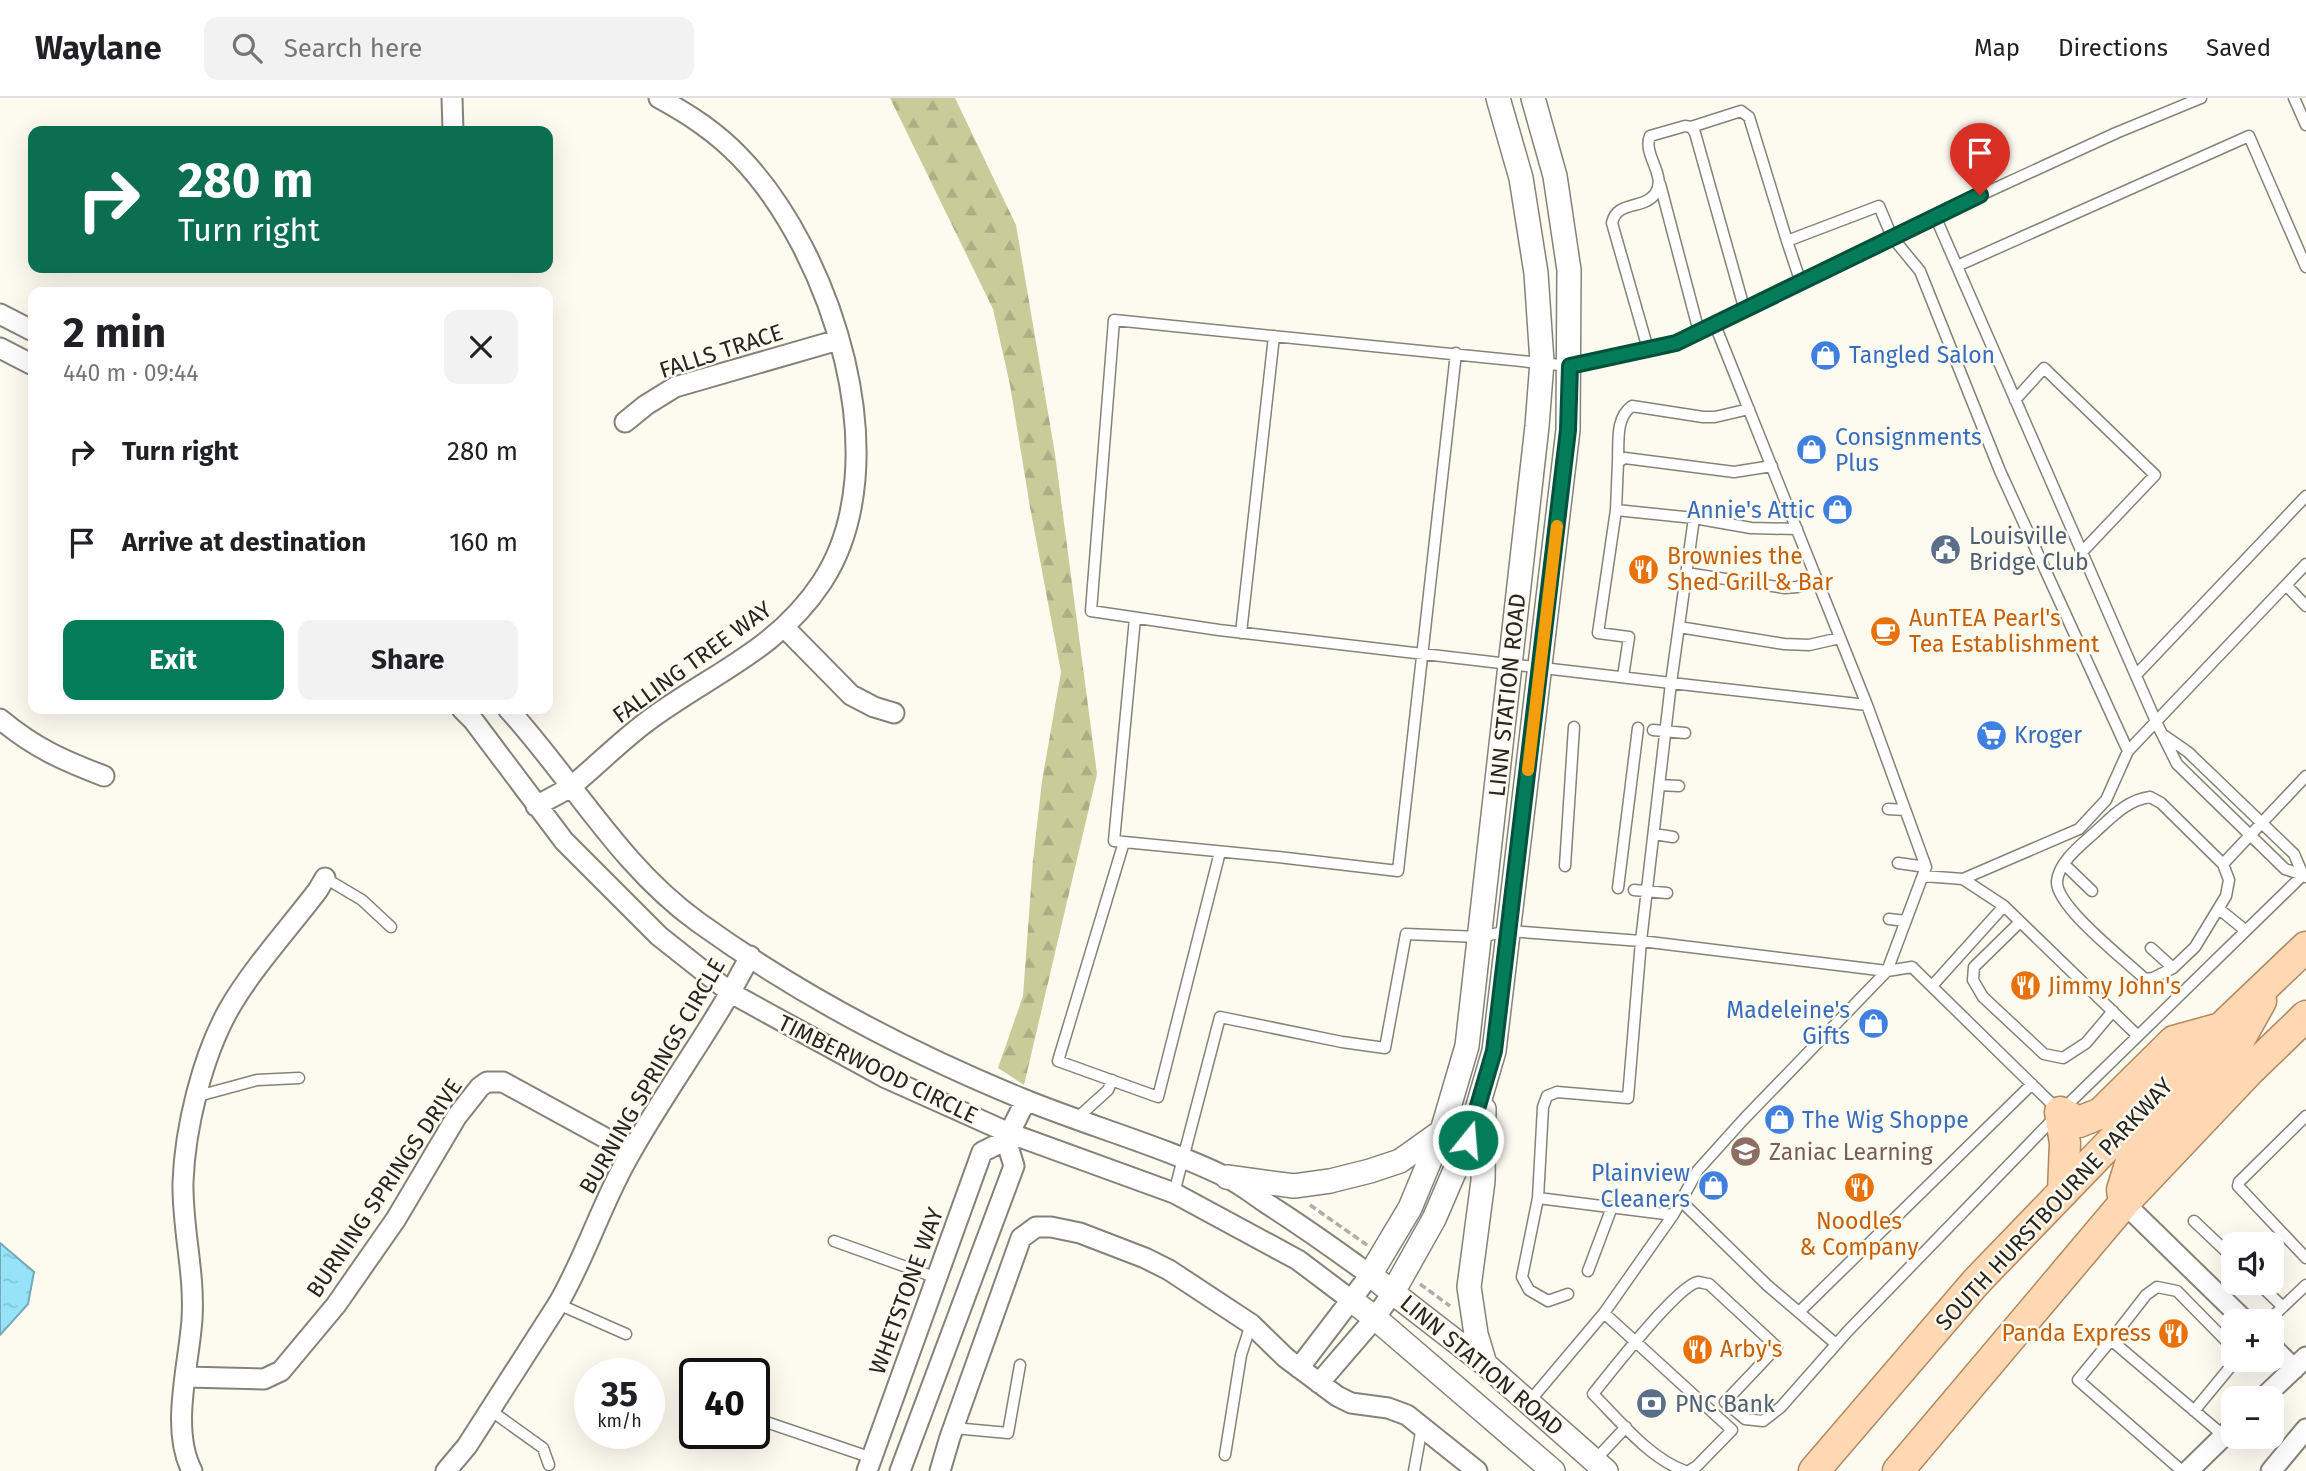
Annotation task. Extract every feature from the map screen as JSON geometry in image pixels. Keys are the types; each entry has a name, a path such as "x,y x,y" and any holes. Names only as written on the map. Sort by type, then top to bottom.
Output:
{"main road":[{"name":"SOUTH HURSTBOURNE PARKWAY","path":"1814,1471 1976,1282 2221,1028 2306,947"},
{"path":"2123,1203 2122,1190 2132,1158 2238,1044 2274,976"},
{"path":"1898,1471 2123,1203 2251,1069 2306,1016"},
{"path":"2060,1112 2079,1122 2101,1113 2174,1041 2221,1028"},
{"path":"2060,1112 2065,1143 2063,1192"}],"street":[{"path":"452,98 453,126"},
{"name":"FALLING TREE WAY","path":"536,806 572,786 646,722 761,648 784,627 807,604 824,579 844,536 851,513 857,438 853,400 825,297 804,247 769,191 742,158 698,119 659,98"},
{"name":"LINN STATION ROAD","path":"1370,1275 1410,1208 1442,1130 1467,1046 1510,665 1542,362 1536,273 1521,178 1498,98"},
{"name":"LINN STATION ROAD","path":"1533,98 1555,176 1569,270 1568,430 1494,1051 1468,1140 1434,1219 1393,1292 1485,1364 1601,1466"},
{"path":"0,314 28,328"},
{"name":"FALLS TRACE","path":"625,422 646,405 676,387 838,340"},
{"path":"0,348 28,362"},
{"path":"784,627 851,695 874,707 894,713"},
{"name":"TIMBERWOOD CIRCLE","path":"467,714 564,841 659,936 731,993 884,1077 1007,1137 1174,1193 1298,1260 1375,1318 1553,1471"},
{"name":"TIMBERWOOD CIRCLE","path":"512,714 610,837 656,885 696,921 772,972 842,1015 913,1051 1026,1100 1227,1177 1393,1292"},
{"path":"0,719 25,740 50,755 104,776"},
{"path":"192,1471 184,1450 182,1415 192,1318 192,1274 184,1217 183,1182 189,1131 212,1048 230,1007 325,878"},
{"name":"BURNING SPRINGS CIRCLE","path":"446,1471 467,1446 570,1284 612,1186 731,993 750,956"},
{"name":"BURNING SPRINGS DRIVE","path":"186,1377 264,1379 281,1371 336,1305 396,1219 457,1116 487,1082 503,1082 631,1152"},
{"path":"1483,1092 1483,1181 1469,1287 1476,1334 1485,1364"},
{"name":"WHETSTONE WAY","path":"870,1464 982,1152 1007,1137 1026,1100"},
{"path":"1227,1177 1294,1186 1330,1181 1400,1160 1442,1130"},
{"path":"901,1471 1014,1166 1007,1137"},
{"path":"2123,1203 2233,1309"},
{"path":"940,1471 1021,1238 1036,1227 1080,1233 1169,1270 1251,1324 1319,1383 1351,1403 1388,1408 1407,1415 1477,1471"},
{"path":"1299,1368 1370,1275"},
{"path":"1319,1383 1375,1318 1393,1292"},
{"path":"2276,1386 2300,1363 2284,1354"},
{"path":"2271,1471 2306,1429"},
{"path":"2188,1471 2221,1438"}],"lane":[{"path":"1867,705 1241,633 1091,611 1114,320 1570,366 1676,343 1935,216 2201,98"},
{"path":"2294,98 2306,125"},
{"path":"1699,332 1648,140 1650,136 1685,126 1691,127 1741,111 1749,117 1801,283"},
{"path":"1691,127 1695,133 1745,311"},
{"path":"1957,267 2249,136 2306,267"},
{"path":"1648,349 1612,223 1614,214 1619,209 1649,200 1660,183"},
{"path":"1787,242 1880,206 1892,237 1920,271 2000,471 2128,751"},
{"path":"1935,216 2157,724 2177,764 2285,869 2305,875"},
{"path":"1529,1402 1604,1313 1673,1215 1698,1170 1887,971 1924,871 1867,705 1715,325"},
{"path":"1241,633 1274,336"},
{"path":"1135,618 1114,841 1398,871 1456,353"},
{"path":"2015,400 2044,368 2155,475 2082,552"},
{"path":"1623,677 1629,637 1598,633 1616,510 1620,421 1624,412 1632,406 1715,417 1749,409"},
{"path":"1618,462 1625,457 1734,472 1772,466"},
{"path":"2136,675 2306,495"},
{"path":"1616,510 1694,518 1751,528 1797,529"},
{"path":"1568,1294 1548,1301 1528,1290 1522,1277 1538,1198 1543,1107 1547,1096 1556,1092 1628,1098 1641,941 1671,683 1694,518"},
{"path":"1963,879 2079,829 2106,800 2128,751 2157,724 2306,564"},
{"path":"1686,573 1785,588 1817,580"},
{"path":"2286,585 2306,606"},
{"path":"1679,627 1784,644 1809,645 1840,638"},
{"path":"1565,866 1574,727"},
{"path":"1618,888 1638,728"},
{"path":"1653,730 1685,733"},
{"path":"2165,736 2188,752 2294,854 2305,875"},
{"path":"1871,751 1885,753"},
{"path":"2223,864 2306,776"},
{"path":"1659,785 1679,786"},
{"path":"2150,797 2161,803 2223,864 2229,880 2226,896 2195,947 2173,968 2145,979 2070,909 2060,895 2057,880 2064,864 2074,852 2121,809 2140,798 2150,797"},
{"path":"1888,808 1905,810"},
{"path":"1654,834 1673,837"},
{"path":"1124,842 1058,1061 1158,1097 1220,852"},
{"path":"1898,863 1963,879 2004,906 2138,1036"},
{"path":"2064,864 2092,891"},
{"path":"1745,1419 1697,1466 1687,1471 1675,1467 1655,1452 1593,1394 1685,1289 1699,1282 1709,1284 1777,1347 1726,1402 1745,1419 1763,1421 2060,1112 2245,930 2305,875"},
{"path":"325,878 362,900 391,927"},
{"path":"1634,890 1667,893"},
{"path":"1932,986 2004,906"},
{"path":"2219,909 2245,930"},
{"path":"1889,919 1906,921"},
{"path":"2020,922 1974,967 1973,980 1983,997 2044,1054 2063,1058 2087,1042 2113,1011"},
{"path":"1174,1193 1220,1017 1385,1048 1406,934 1479,937 1509,931 1641,941 1887,971 1912,967 2060,1112"},
{"path":"2151,948 2173,968"},
{"path":"198,1096 257,1080 299,1078"},
{"path":"1076,1119 1108,1090 1112,1080"},
{"path":"1799,1312 2032,1084"},
{"path":"2306,1116 2238,1186 2306,1258"},
{"path":"1538,1198 1673,1215"},
{"path":"1680,1200 1767,1285 1836,1345"},
{"path":"1588,1271 1612,1207"},
{"path":"2194,1220 2221,1246"},
{"path":"834,1241 937,1278"},
{"path":"2270,1295 2283,1307 2306,1285"},
{"path":"2182,1471 2078,1380 2146,1295 2157,1287 2177,1292 2221,1336"},
{"path":"558,1304 626,1334"},
{"path":"1604,1313 1732,1430"},
{"path":"1225,1455 1241,1355 1251,1324"},
{"path":"2111,1340 2194,1411 2221,1427"},
{"path":"954,1428 1007,1433 1020,1365"},
{"path":"2194,1411 2226,1372"},
{"path":"490,1410 543,1448 549,1465"},
{"path":"770,1424 870,1464"},
{"path":"1414,1471 1422,1426"},
{"path":"1601,1466 1626,1427"}],"path":[{"path":"1304,1201 1372,1248"},
{"path":"1415,1280 1454,1309"}],"green space":[{"path":"890,98 955,98 1016,225 1055,454 1097,774 1024,1085 998,1068 1023,996 1042,781 1061,672 1010,385 993,309"}],"water":[{"path":"0,1243 34,1272 28,1304 0,1335"}],"slow traffic":[{"path":"1528,770 1557,526"}],"place":[{"name":"Tangled Salon","path":"1826,355"},
{"name":"Consignments Plus","path":"1812,450"},
{"name":"Annie's Attic","path":"1838,510"},
{"name":"Louisville Bridge Club","path":"1946,549"},
{"name":"Brownies the Shed Grill & Bar","path":"1644,569"},
{"name":"AunTEA Pearl's Tea Establishment","path":"1886,631"},
{"name":"Kroger","path":"1991,735"},
{"name":"Jimmy John's","path":"2025,986"},
{"name":"Madeleine's Gifts","path":"1873,1023"},
{"name":"The Wig Shoppe","path":"1779,1120"},
{"name":"Zaniac Learning","path":"1746,1152"},
{"name":"Plainview Cleaners","path":"1713,1186"},
{"name":"Noodles & Company","path":"1859,1187"},
{"name":"Panda Express","path":"2174,1333"},
{"name":"Arby's","path":"1697,1349"},
{"name":"PNC Bank","path":"1652,1404"}],"route":[{"path":"1468,1140 1494,1051 1568,430 1570,366 1676,343 1980,195"}]}
